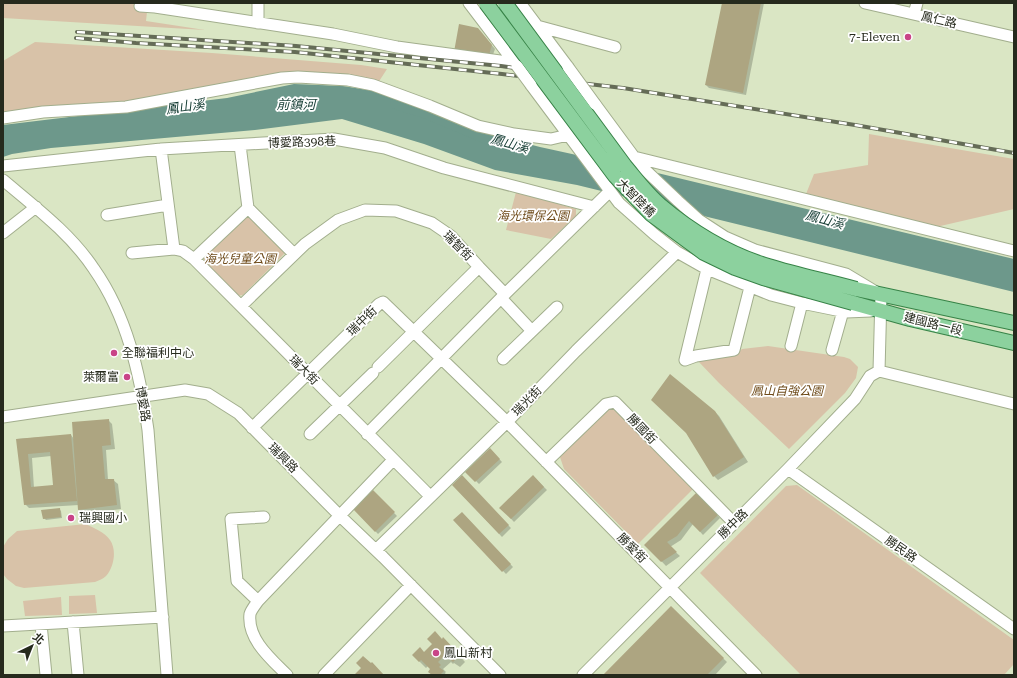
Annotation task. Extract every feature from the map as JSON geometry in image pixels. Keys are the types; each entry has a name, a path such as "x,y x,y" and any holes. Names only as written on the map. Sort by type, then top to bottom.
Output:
{"main road":[{"name":"大智陸橋","path":"486,3 615,176 651,214 704,253 735,268 848,307"},
{"name":"大智陸橋","path":"505,3 625,166 659,204 711,241 740,256 767,266 856,289"},
{"name":"建國路一段","path":"856,289 1014,323"},
{"name":"建國路一段","path":"848,307 881,311 1014,343"}],"street":[{"path":"258,3 258,23"},
{"path":"469,3 619,203 654,234 677,252 707,269 750,287 802,303 848,307 832,350"},
{"path":"520,3 637,161 699,220 725,237 755,250 846,274 881,295 879,372 1014,404"},
{"name":"鳳仁路","path":"865,3 1014,37"},
{"path":"914,14 917,3"},
{"path":"140,6 158,5 258,23 333,34 397,47 516,64"},
{"path":"538,26 615,47"},
{"path":"3,118 43,112 126,107 282,78 298,77 348,80 373,85 478,126 514,134 551,139 570,138"},
{"name":"博愛路398巷","path":"3,166 161,149 334,139 378,146 444,168 594,207"},
{"path":"240,145 248,208 294,254"},
{"path":"132,254 174,249 161,149"},
{"path":"637,161 1014,251"},
{"name":"博愛路","path":"3,180 36,207 71,241 94,268 113,300 126,330 143,397 148,430 167,675"},
{"path":"367,434 503,296 594,207 608,189"},
{"path":"107,215 168,205"},
{"path":"3,233 36,207"},
{"path":"194,259 248,208"},
{"name":"瑞智街","path":"241,306 305,244 338,220 365,210 396,210 432,223 451,236 532,331"},
{"name":"瑞大街","path":"174,249 183,251 194,259 430,496"},
{"name":"瑞光街","path":"376,550 507,422 576,351 677,252"},
{"path":"310,434 479,267"},
{"path":"707,269 685,360 696,356 734,350 750,287"},
{"name":"瑞中街","path":"252,428 379,304 383,302 507,422"},
{"path":"791,346 802,303"},
{"path":"503,359 557,307"},
{"name":"勝中路","path":"583,675 788,469 855,399 870,376 879,372"},
{"name":"瑞興路","path":"3,417 185,390 208,394 238,413 500,675"},
{"name":"勝國街","path":"546,462 606,404 615,402 734,523"},
{"name":"勝愛街","path":"507,422 756,675"},
{"path":"287,675 266,654 252,632 250,613 258,601 393,460"},
{"name":"勝民路","path":"788,469 1014,629"},
{"path":"258,601 237,581 231,519 264,517"},
{"path":"324,675 411,585"},
{"path":"3,626 163,617"},
{"path":"73,622 78,675"},
{"path":"41,624 46,675"}],"green space":[{"path":"3,3 148,3 146,21 205,30 3,18"},
{"path":"35,42 212,53 361,65 387,69 376,86 283,81 106,104 3,115 3,61"},
{"path":"869,134 1014,159 1014,209 936,227 806,194 814,174 868,165"},
{"name":"海光環保公園","path":"516,192 576,209 576,216 551,239 506,230"},
{"name":"海光兒童公園","path":"246,215 253,216 283,247 285,253 243,295 236,296 204,263 203,255"},
{"name":"鳳山自強公園","path":"768,346 844,357 850,359 858,367 856,378 845,393 789,449 719,383 698,361 735,355 742,349"},
{"path":"608,409 616,409 694,488 638,544 564,469 560,457"},
{"path":"797,485 1014,640 1014,664 1004,675 801,675 700,573 786,486"},
{"path":"86,524 99,530 108,537 112,544 114,553 113,563 109,572 104,578 95,582 24,588 16,586 3,574 3,547 8,539 17,531"},
{"path":"95,595 97,613 69,614 69,596"},
{"path":"61,597 62,615 25,616 23,601"}],"water":[{"name":"前鎮河","path":"294,84 343,86 374,91 415,106 448,123 540,147 645,170 1014,259 1014,292 577,185 495,170 424,144 342,119 255,130 51,148 12,154 3,157 3,125 227,98"}],"building":[{"path":"722,3 761,3 743,93 705,85"},
{"path":"459,24 478,28 492,45 488,58 454,52"},
{"path":"670,374 715,411 744,457 713,477 686,433 651,400"},
{"path":"109,419 111,445 102,446 105,479 114,479 117,505 78,510 72,422"},
{"path":"71,434 77,501 24,505 16,439","holes":["50,452 53,485 31,487 28,454"]},
{"path":"490,448 500,459 475,482 465,472"},
{"path":"462,475 509,525 499,534 452,485"},
{"path":"533,475 544,487 511,519 499,508"},
{"path":"373,490 395,512 375,532 353,509"},
{"path":"696,493 718,515 700,532 689,521 677,536 667,542 677,552 661,562 644,545"},
{"path":"60,508 61,517 43,519 41,510"},
{"path":"462,512 511,564 502,572 453,520"},
{"path":"671,606 724,658 707,675 603,675"},
{"name":"鳳山新村","path":"435,631 442,639 443,637 460,655 453,662 448,657 446,659 444,656 438,662 441,665 439,667 444,671 440,675 432,675 428,672 430,669 421,660 419,662 412,655 420,647 424,652 432,644 427,639"},
{"path":"363,656 371,663 372,662 384,675 354,675 361,668 356,663"}],"waterway":[{"name":"鳳山溪","path":"398,102 425,110 492,138"}],"railway":[{"path":"77,32 296,46 501,66 576,77"},
{"path":"76,38 295,52 623,88 855,125 1014,153"}],"place":[{"name":"7-Eleven","path":"908,37"},
{"name":"全聯福利中心","path":"114,353"},
{"name":"萊爾富","path":"127,377"},
{"name":"瑞興國小","path":"71,518"},
{"name":"鳳山新村","path":"436,653"}]}
